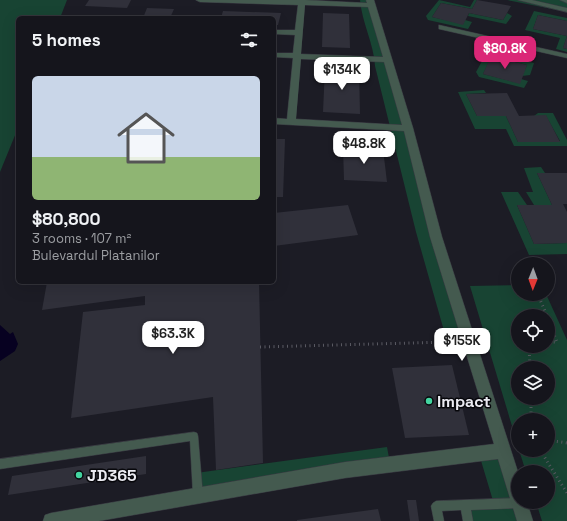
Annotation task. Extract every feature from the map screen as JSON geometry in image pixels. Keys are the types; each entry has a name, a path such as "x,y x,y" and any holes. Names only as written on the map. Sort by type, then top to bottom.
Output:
{"street":[{"path":"200,0 371,3 408,128 432,218 511,476"},
{"path":"522,0 567,10"},
{"path":"291,122 302,1"},
{"path":"442,27 567,56"},
{"path":"276,32 299,33"},
{"path":"276,56 387,60"},
{"path":"276,121 408,128"},
{"path":"51,521 390,463 503,451"},
{"path":"521,509 525,521"}],"lane":[{"path":"0,464 194,436 198,496"},
{"path":"439,521 436,506 465,506 511,502"},
{"path":"465,506 468,521"}],"path":[{"path":"260,347 448,342"},
{"path":"555,441 567,443"},
{"path":"544,457 567,493"}],"green space":[{"path":"0,0 67,0 61,16 16,16 16,133 0,172"},
{"path":"360,0 370,0 472,351 450,352 416,232"},
{"path":"439,0 470,7 474,0 477,0 472,9 441,3 432,17 463,24 465,20 472,22 468,29 428,20 426,16"},
{"path":"507,0 567,0 567,12"},
{"path":"534,11 567,18 567,21 538,15 533,29 567,36 563,48 567,49 567,52 556,49 560,38 525,30"},
{"path":"469,13 503,20 507,13 512,16 506,24 468,16"},
{"path":"487,52 534,63 530,75 522,76 527,65 492,56 483,74 519,83 521,79 528,81 524,88 479,77 476,72"},
{"path":"484,90 486,93 466,94 477,116 506,116 518,142 560,141 546,116 534,116 538,113 553,113 567,140 567,146 514,146 506,129 475,129 458,92"},
{"path":"541,167 545,173 537,173 552,205 534,205 526,192 533,192 524,168"},
{"path":"501,192 518,192 527,205 517,205 534,244 567,243 567,254 529,255"},
{"path":"511,285 511,301 549,301 553,309 511,309 511,353 555,353 555,314 567,340 567,521 542,521 538,509 555,509 555,465 524,465 521,457 555,457 555,413 511,413 511,423 470,286"},
{"path":"387,447 390,463 198,496 196,473"},
{"path":"503,451 511,476 511,509 521,509 525,521 468,521 465,506 494,504 479,454"}],"shaded area":[{"path":"0,325 10,334 13,332 18,344 15,351 0,361"}],"building":[{"path":"89,0 131,0 127,8 85,6"},
{"path":"477,0 511,6 503,20 469,13 463,25 432,17 441,3 472,9"},
{"path":"147,8 174,9 171,16 144,16"},
{"path":"223,11 281,13 278,25 276,25 276,16 222,16"},
{"path":"323,13 349,14 350,48 322,47"},
{"path":"538,15 567,21 567,36 533,29"},
{"path":"567,36 567,49 563,48"},
{"path":"491,56 527,65 520,84 483,74"},
{"path":"325,68 359,69 360,114 323,112"},
{"path":"507,93 519,116 546,115 560,142 518,142 506,116 477,116 466,94"},
{"path":"276,139 285,139 283,197 276,197"},
{"path":"343,148 383,149 387,182 344,180"},
{"path":"537,173 567,173 567,204 563,204 567,212 567,243 534,244 517,205 552,205"},
{"path":"348,205 358,235 276,246 276,213"},
{"path":"47,284 259,284 263,463 216,470 213,397 71,418 83,312 145,305 145,296 42,310"},
{"name":"Impact","path":"452,365 469,435 405,438 392,368"},
{"name":"JD365","path":"146,456 146,474 8,495 12,476"},
{"path":"407,500 416,500 419,521 410,521"},
{"path":"378,509 381,521 297,521 297,520"}],"place":[{"name":"Impact","path":"429,401"},
{"name":"JD365","path":"79,475"}]}
